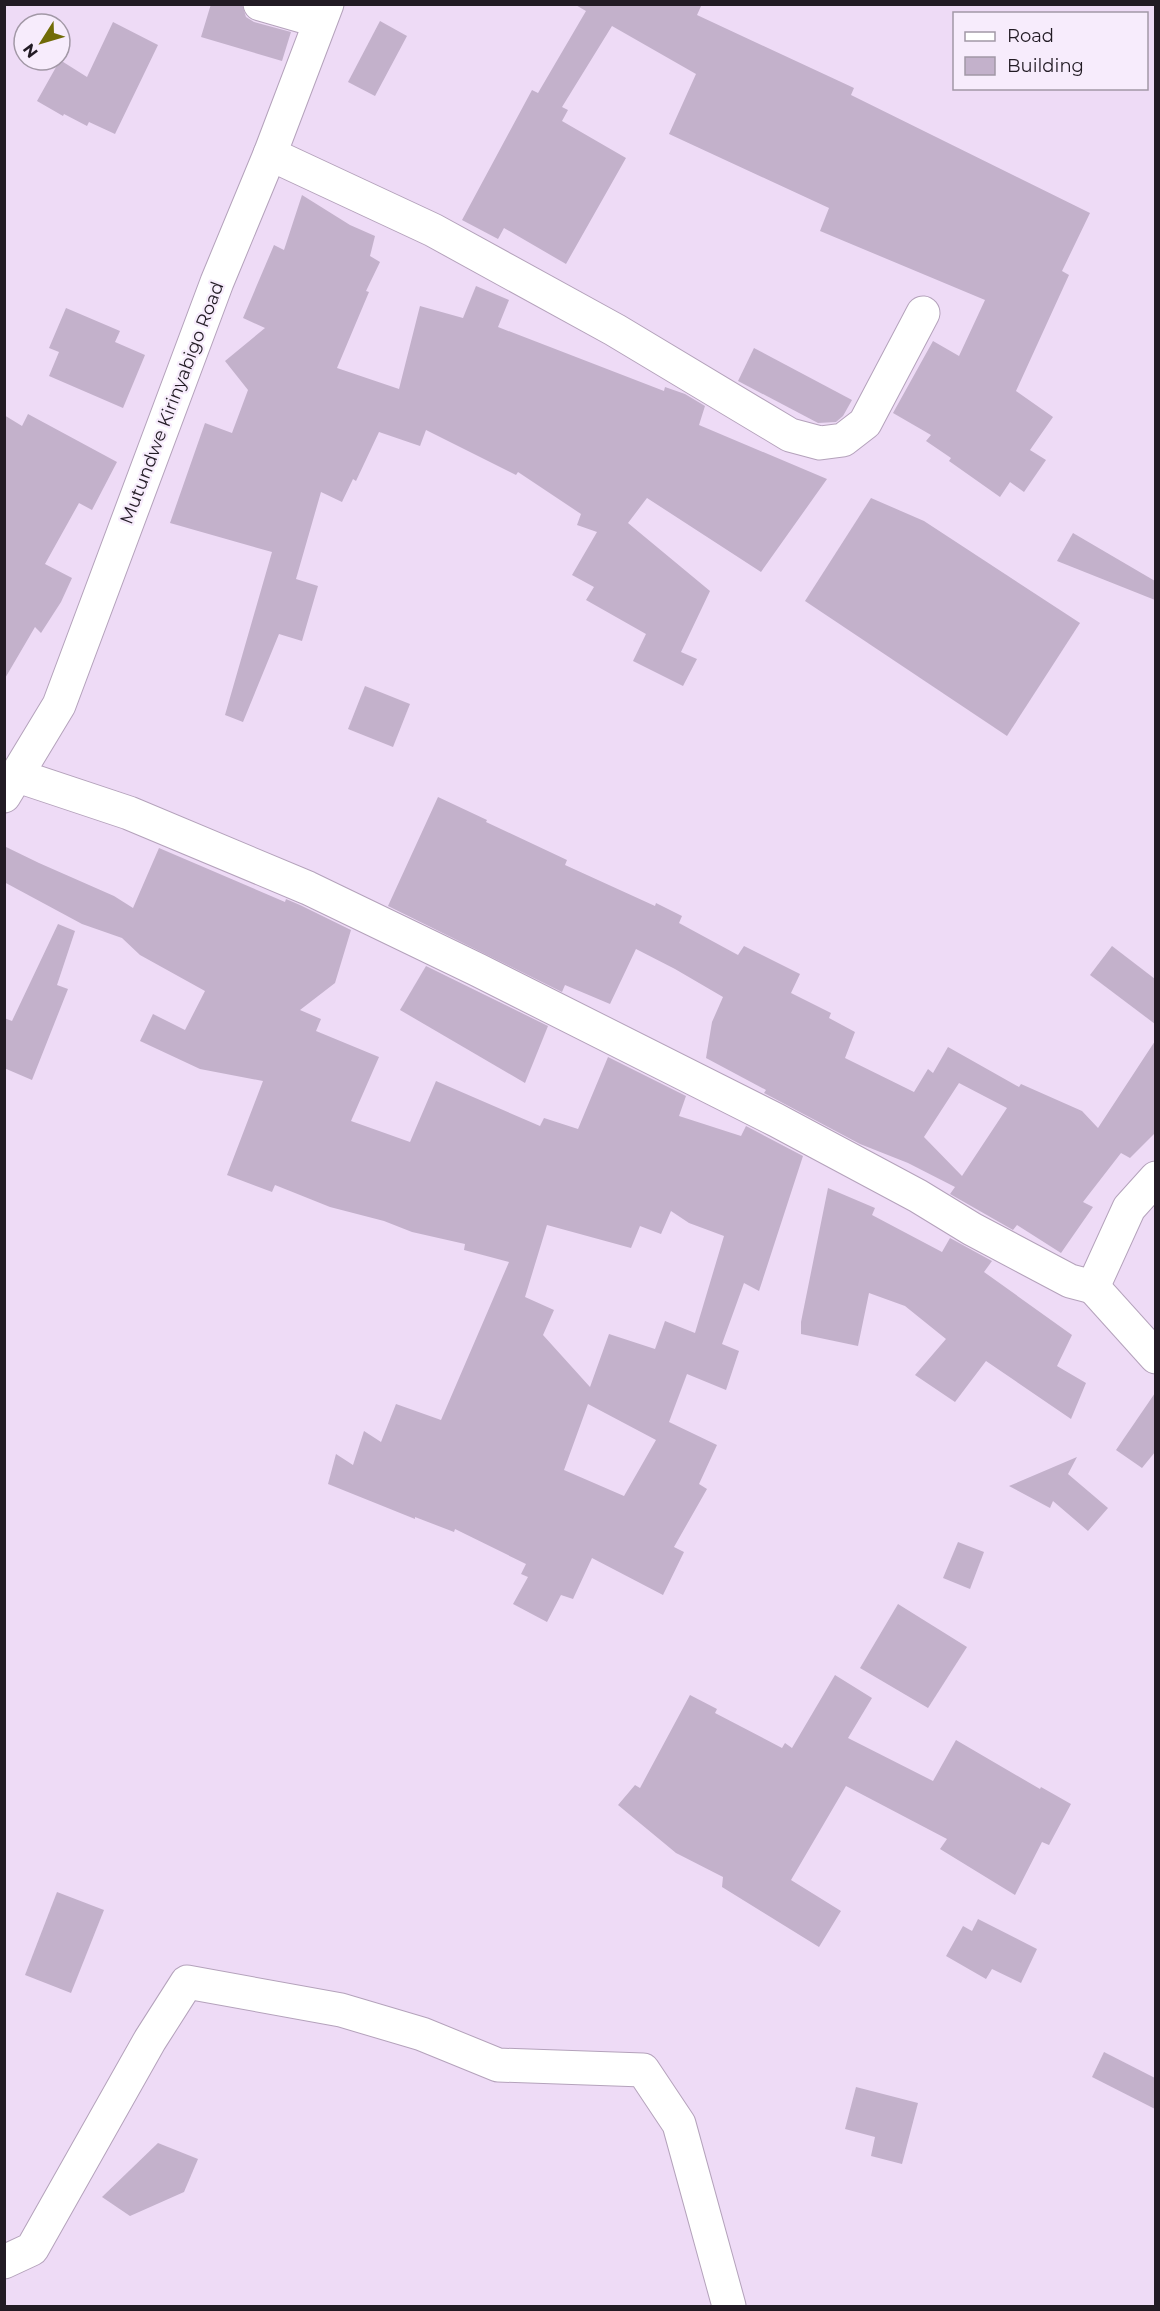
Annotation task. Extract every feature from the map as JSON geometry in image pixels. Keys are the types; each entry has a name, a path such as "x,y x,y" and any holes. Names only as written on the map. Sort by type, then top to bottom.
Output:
{"street":[{"path":"260,4 323,13"},
{"name":"Mutundwe Kirinyabigo Road","path":"11,786 59,705 217,282 270,154 323,13"},
{"path":"270,154 433,230 615,330 790,435 819,443 843,440 865,423 923,313"},
{"path":"11,786 129,813 308,888 776,1120 1070,1281 1093,1287 1155,1357"},
{"path":"1093,1287 1129,1208 1155,1178"},
{"path":"4,2262 32,2250 150,2040 187,1982 341,2010 422,2034 498,2065 643,2070 679,2124 729,2307"}],"building":[{"path":"211,4 242,4 246,17 254,22 291,32 282,61 201,37"},
{"path":"574,4 702,4 697,15 854,88 851,95 1090,213 1062,271 1069,275 1016,391 1053,417 1030,450 1046,460 1024,492 1010,482 1000,497 949,461 951,458 926,441 931,435 893,413 933,341 959,356 985,300 820,231 829,208 669,134 696,74 612,26 562,107 568,110 562,121 626,158 566,264 504,228 498,239 462,220 532,90 538,93 586,11"},
{"path":"380,21 407,36 375,96 348,82"},
{"path":"113,22 158,45 115,134 89,122 87,126 64,114 63,116 37,101 53,72 72,72 72,68 87,77"},
{"path":"302,195 350,225 375,236 370,256 380,262 366,291 369,292 337,368 399,389 420,306 463,318 476,286 509,300 498,327 664,391 665,387 685,394 705,406 699,425 827,479 761,572 647,498 628,523 710,591 681,652 697,659 683,686 633,661 646,634 586,600 594,587 572,575 597,532 577,525 581,514 518,472 516,475 426,430 420,446 379,432 356,481 353,479 342,502 321,492 296,579 318,586 302,641 279,634 243,722 225,715 272,552 170,523 205,423 232,433 248,390 225,361 265,328 243,318 274,245 284,250"},
{"path":"66,308 120,331 115,342 145,355 123,408 49,376 59,352 49,348"},
{"path":"754,348 852,400 843,416 836,422 818,423 738,381"},
{"path":"28,414 117,462 92,510 79,503 45,564 72,578 61,602 41,633 35,627 4,680 4,415 22,426"},
{"path":"871,498 924,521 1080,623 1007,736 805,601"},
{"path":"1073,533 1155,581 1155,600 1057,561"},
{"path":"365,686 410,704 393,747 348,729"},
{"path":"438,797 567,860 565,865 682,916 679,923 738,955 744,946 800,974 791,993 831,1013 829,1018 855,1032 845,1058 914,1092 928,1069 933,1073 948,1047 1019,1087 1021,1084 1082,1111 1098,1128 1155,1041 1155,1133 1130,1158 1121,1153 1083,1202 1093,1207 1061,1253 1017,1225 1013,1230 950,1194 955,1187 908,1163 860,1144 764,1093 766,1090 706,1058 712,1022 723,997 675,969 636,949 610,1004 565,985 562,992 388,906","holes":["959,1083 1007,1108 962,1176 924,1137"]},
{"path":"4,846 114,896 133,908 159,848 285,902 286,899 351,930 335,983 300,1010 321,1019 316,1031 379,1057 351,1121 410,1142 436,1081 540,1126 544,1118 578,1129 608,1057 686,1096 679,1116 741,1136 746,1126 803,1156 759,1291 744,1283 722,1344 739,1351 726,1390 687,1374 669,1422 717,1445 699,1484 707,1489 674,1547 684,1552 663,1595 592,1558 573,1599 561,1595 547,1622 513,1604 528,1577 521,1574 526,1564 455,1529 454,1532 415,1517 415,1519 328,1484 336,1454 353,1465 364,1431 381,1442 396,1404 441,1420 509,1262 464,1250 465,1244 412,1232 384,1221 330,1207 275,1185 272,1192 227,1175 263,1081 200,1069 140,1041 153,1014 185,1030 205,991 140,955 122,938 82,924 4,882","holes":["671,1211 689,1223 724,1236 695,1333 665,1321 655,1349 609,1334 590,1387 543,1335 554,1310 525,1297 547,1225 631,1248 640,1226 661,1234","588,1404 656,1440 624,1496 564,1470"]},
{"path":"58,924 75,931 57,985 68,989 32,1080 4,1068 4,1018 12,1021"},
{"path":"1112,946 1155,979 1155,1024 1090,975"},
{"path":"426,966 548,1026 525,1083 400,1010"},
{"path":"828,1188 875,1208 872,1215 942,1252 950,1238 992,1261 984,1272 1072,1335 1057,1366 1086,1383 1071,1419 986,1361 955,1402 915,1375 946,1339 905,1306 869,1293 858,1346 801,1334 801,1322"},
{"path":"1155,1393 1155,1452 1142,1468 1116,1450"},
{"path":"1077,1457 1068,1474 1108,1508 1088,1531 1053,1501 1050,1508 1009,1486"},
{"path":"958,1542 984,1552 970,1589 943,1578"},
{"path":"898,1604 967,1647 928,1708 860,1668"},
{"path":"835,1675 872,1698 848,1738 933,1781 956,1740 1040,1789 1041,1787 1071,1804 1049,1845 1042,1842 1015,1895 940,1849 947,1839 846,1786 791,1880 841,1911 819,1947 722,1887 723,1877 676,1853 618,1805 635,1785 640,1788 690,1695 717,1709 715,1713 782,1748 785,1743 792,1748"},
{"path":"57,1892 104,1910 71,1993 25,1975"},
{"path":"978,1919 1037,1949 1021,1983 992,1969 986,1979 946,1956 963,1926 972,1931"},
{"path":"1104,2052 1155,2078 1155,2109 1092,2077"},
{"path":"856,2087 918,2103 902,2164 871,2156 875,2137 845,2129"},
{"path":"158,2143 198,2159 184,2192 130,2216 102,2197"}]}
